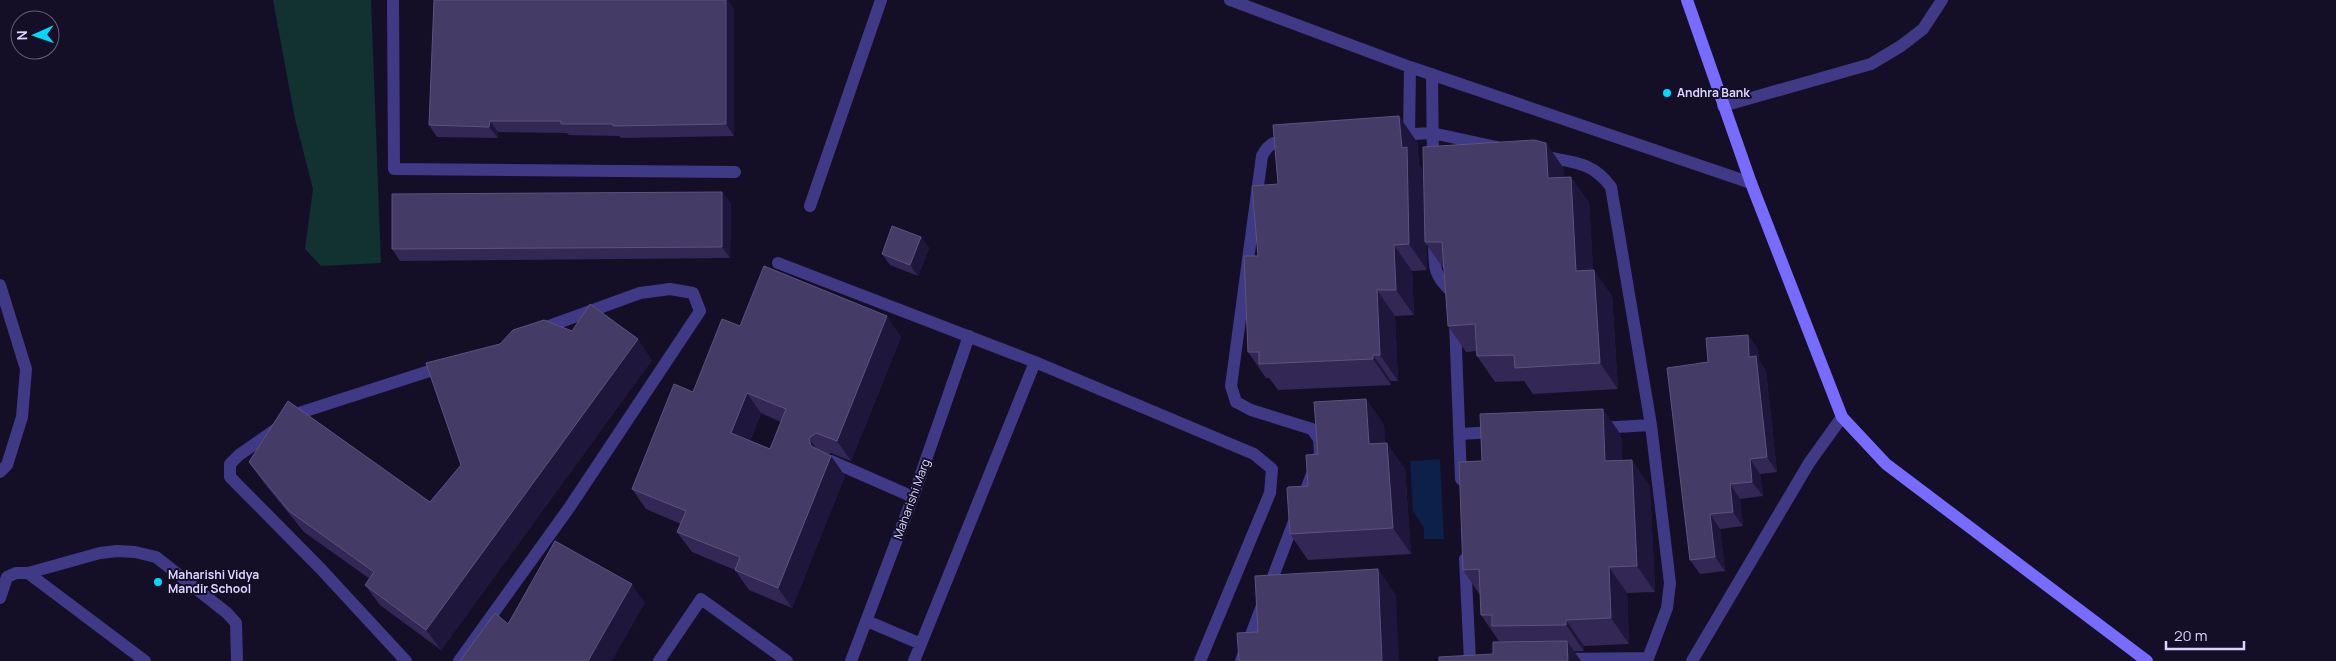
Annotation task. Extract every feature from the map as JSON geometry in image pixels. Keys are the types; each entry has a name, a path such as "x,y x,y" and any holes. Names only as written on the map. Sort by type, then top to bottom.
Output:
{"street":[{"path":"393,0 394,169 736,172"},
{"path":"810,206 881,0"},
{"path":"1230,0 1410,67 1751,183"},
{"path":"1687,0 1751,183 1842,418 1886,464 1923,494 2147,661"},
{"path":"1723,106 1871,64 1901,46 1923,29 1942,0"},
{"path":"1409,134 1410,67"},
{"path":"1432,74 1433,172"},
{"path":"1380,136 1432,133 1506,149"},
{"path":"1241,661 1320,453 1319,439 1312,429 1251,410 1236,402 1231,386 1262,156 1266,147 1274,141 1303,140"},
{"path":"1525,153 1590,166 1602,174 1612,187 1651,425 1670,596 1647,660 1549,660"},
{"path":"1434,221 1435,270 1442,282 1452,292 1462,493"},
{"path":"778,263 1036,362 1254,454 1272,469 1270,493 1200,661"},
{"path":"0,285 26,369 22,417 7,465 0,472"},
{"path":"459,661 569,508 700,311 693,293 670,289 650,291 621,299 530,334"},
{"name":"Maharishi Marg","path":"851,661 913,497 969,336"},
{"path":"406,661 393,656 320,568 230,477 228,470 230,464 239,455 299,413 456,361"},
{"path":"914,661 1036,362"},
{"path":"1692,661 1809,463 1842,418"},
{"path":"1584,428 1651,425"},
{"path":"1459,434 1507,432"},
{"path":"831,461 913,497"},
{"path":"1464,543 1470,661 1480,661"},
{"path":"0,598 7,578 16,573 28,573 117,550 156,557 227,613 236,623 237,661"},
{"path":"28,573 145,661"},
{"path":"659,661 701,598 788,661"},
{"path":"866,621 920,644"}],"green space":[{"path":"273,0 371,0 381,263 321,266 305,249 313,189 295,119"}],"water":[{"path":"1440,459 1444,539 1424,539 1424,528 1413,511 1410,461"}],"building":[{"path":"434,0 726,0 726,124 613,126 613,124 561,124 561,121 490,121 489,127 429,125"},
{"path":"1399,116 1402,148 1407,147 1409,244 1394,245 1396,290 1377,290 1380,355 1373,355 1373,359 1259,364 1259,352 1248,352 1244,256 1258,256 1252,186 1278,184 1273,125"},
{"path":"1534,140 1546,143 1548,178 1571,177 1576,271 1594,270 1600,363 1515,368 1514,355 1477,356 1475,324 1448,326 1442,242 1425,242 1423,147"},
{"path":"722,192 722,247 392,249 392,194"},
{"path":"892,226 921,237 910,265 882,254"},
{"path":"764,266 887,316 837,441 816,433 809,438 811,446 831,456 778,588 735,570 740,557 677,532 686,511 632,489 674,384 693,392 722,319 740,326","holes":["747,393 786,409 770,449 731,433"]},
{"path":"590,304 638,339 426,630 365,585 374,572 289,511 249,462 288,401 430,502 461,465 426,363 500,344 513,330 544,320 572,331"},
{"path":"1748,335 1749,357 1756,356 1767,457 1750,459 1752,482 1730,484 1733,512 1710,514 1715,557 1690,560 1667,368 1708,362 1706,338"},
{"path":"1366,399 1369,444 1387,443 1393,528 1290,534 1287,489 1288,487 1308,486 1306,455 1318,454 1314,402"},
{"path":"1603,409 1605,461 1632,460 1637,566 1609,567 1611,618 1566,620 1566,625 1492,626 1492,615 1481,615 1479,569 1463,570 1459,462 1482,461 1480,414"},
{"path":"555,541 632,584 588,661 460,661 495,613 508,624"},
{"path":"1378,569 1382,661 1239,661 1237,633 1258,632 1255,576"},
{"path":"1567,641 1568,661 1439,661 1439,657 1493,654 1493,642"}],"place":[{"name":"Andhra Bank","path":"1667,93"},
{"name":"Maharishi Vidya Mandir School","path":"158,582"}]}
